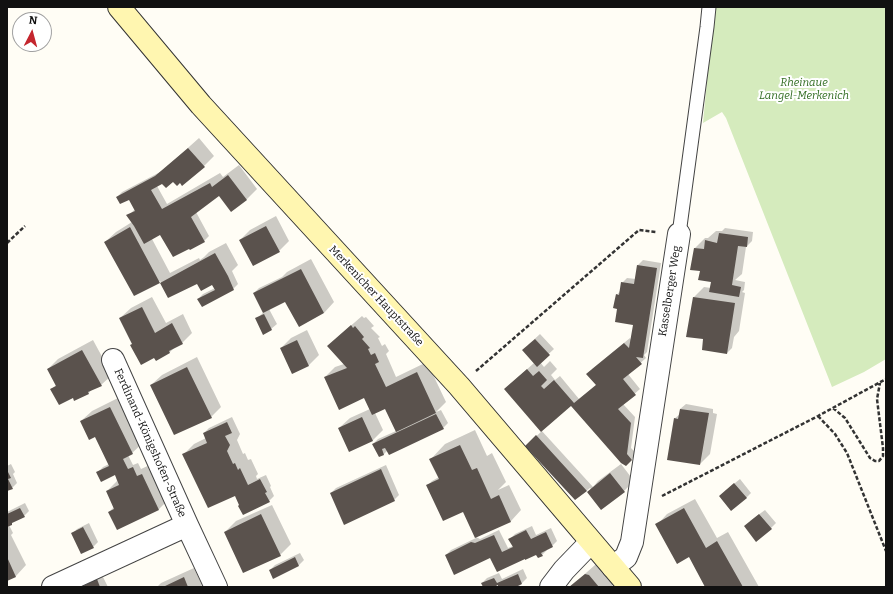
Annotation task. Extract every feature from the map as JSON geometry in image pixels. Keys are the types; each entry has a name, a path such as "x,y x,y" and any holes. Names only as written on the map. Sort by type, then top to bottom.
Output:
{"street":[{"name":"Merkenicher Hauptstraße","path":"119,7 201,105 459,386 630,587"},
{"name":"Kasselberger Weg","path":"614,567 626,557 632,542 679,234"},
{"name":"Ferdinand-Königshofen-Straße","path":"113,360 216,587"},
{"name":"Ferdinand-Königshofen-Straße","path":"53,587 187,525"},
{"path":"551,587 564,570 591,542"}],"lane":[{"name":"Kasselberger Weg","path":"679,234 709,7"}],"path":[{"path":"7,243 25,226"},
{"path":"459,386 639,230 679,234"},
{"path":"636,509 818,416 886,379"},
{"path":"833,408 845,418 870,458 875,461 879,461 883,456 876,399 880,382"},
{"path":"818,416 835,434 847,453 886,551"}],"green space":[{"name":"Rheinaue Langel-Merkenich","path":"714,7 886,7 886,359 864,372 832,387 726,118 722,112 703,123"}],"building":[{"path":"188,148 205,167 182,186 180,183 177,186 173,182 166,188 162,184 151,190 162,209 210,183 212,187 228,175 247,200 231,212 219,196 191,217 205,242 173,257 160,235 144,244 126,215 135,211 129,200 120,204 116,197 155,176"},
{"path":"266,226 280,252 253,266 239,240"},
{"path":"130,227 160,283 134,296 104,242"},
{"path":"719,233 748,237 747,247 738,246 732,285 741,287 739,297 709,292 711,282 698,280 700,271 690,270 694,248 704,249 705,240 717,243"},
{"path":"215,253 234,290 202,307 197,299 215,290 212,285 201,291 197,284 168,298 160,283"},
{"path":"637,265 657,268 643,358 636,357 642,364 623,379 636,395 618,409 631,423 627,454 632,460 626,466 621,463 571,406 541,432 504,389 527,369 533,376 539,371 547,380 541,386 544,389 554,380 574,403 596,385 586,374 624,343 629,348 633,325 615,322 617,309 613,308 616,294 619,295 621,282 634,284"},
{"path":"301,269 324,313 299,327 285,302 263,313 253,293"},
{"path":"693,297 735,303 727,354 702,350 703,339 686,337"},
{"path":"142,307 155,333 172,323 183,344 169,351 170,353 156,361 154,358 141,365 130,345 132,344 119,318"},
{"path":"264,314 272,330 263,335 255,318"},
{"path":"351,325 353,328 355,326 364,337 362,339 370,348 368,349 371,355 375,353 379,362 375,364 386,387 417,372 436,413 396,432 385,409 372,415 364,398 339,410 324,377 347,368 327,346"},
{"path":"535,339 550,355 537,367 522,350"},
{"path":"297,340 309,366 292,374 280,348"},
{"path":"82,350 102,386 88,392 89,394 74,401 73,398 59,405 50,389 56,386 47,369"},
{"path":"187,367 212,418 174,435 150,385"},
{"path":"110,407 133,454 123,459 128,469 133,467 137,476 142,474 159,510 117,530 108,512 114,509 106,491 119,485 115,475 101,482 96,472 109,466 95,437 89,440 80,421"},
{"path":"680,409 709,413 700,465 667,460 674,418 678,419"},
{"path":"436,414 444,429 389,455 385,448 382,449 384,455 379,457 372,444"},
{"path":"362,417 373,441 349,452 338,428"},
{"path":"227,422 232,433 225,436 230,445 227,451 233,464 235,463 238,470 240,468 248,485 260,479 267,492 265,493 270,502 243,515 235,496 208,508 182,454 207,443 203,433"},
{"path":"536,435 587,491 575,500 525,446"},
{"path":"460,445 472,470 477,468 491,499 499,495 511,522 475,538 463,512 443,521 426,485 439,479 429,459"},
{"path":"381,469 395,501 344,525 330,493"},
{"path":"7,470 11,478 8,479 13,489 7,491"},
{"path":"610,473 625,492 601,510 587,492"},
{"path":"734,483 747,498 731,511 719,496"},
{"path":"20,508 25,517 7,527 7,514"},
{"path":"684,508 706,548 717,541 743,587 705,587 689,557 677,564 655,524"},
{"path":"261,514 281,556 243,573 224,532"},
{"path":"759,514 772,529 756,542 744,526"},
{"path":"83,527 94,548 81,554 71,533"},
{"path":"526,530 531,539 546,532 553,547 541,553 543,556 538,558 536,555 497,572 490,558 454,575 445,555 471,542 475,543 494,535 502,552 513,547 508,539"},
{"path":"7,557 16,577 7,581"},
{"path":"295,557 299,566 273,579 269,570"},
{"path":"518,574 522,584 516,587 498,587 498,585 494,587 483,587 481,583 494,578 497,583"},
{"path":"585,574 589,575 599,587 569,587"},
{"path":"184,577 188,587 163,587"},
{"path":"97,579 100,587 81,587"}]}
